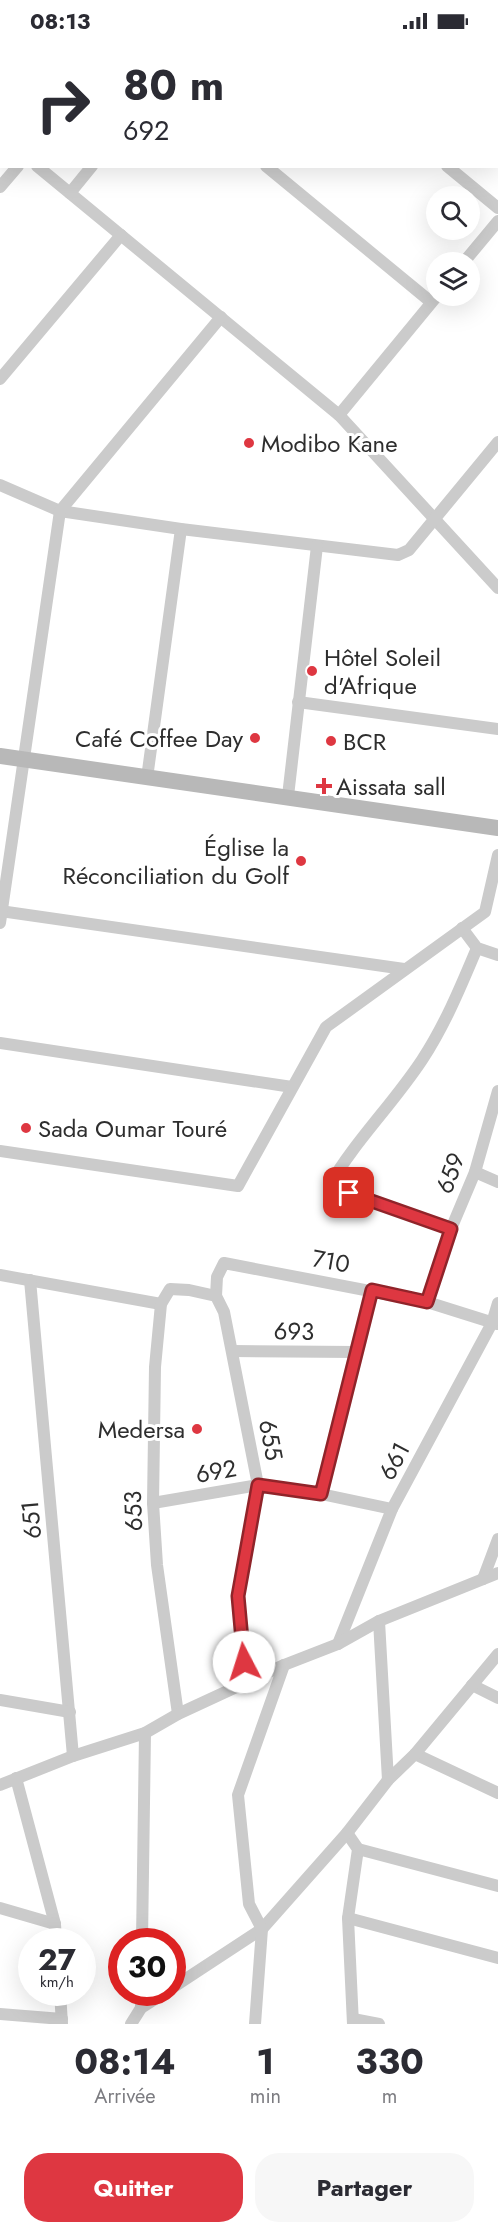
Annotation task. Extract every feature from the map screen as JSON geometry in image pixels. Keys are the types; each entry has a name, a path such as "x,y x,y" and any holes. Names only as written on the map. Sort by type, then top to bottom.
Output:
{"street":[{"path":"0,187 16,168"},
{"path":"39,168 339,415 498,588"},
{"path":"70,193 90,168"},
{"path":"269,168 426,293"},
{"path":"449,168 498,208"},
{"path":"472,252 498,221"},
{"path":"0,379 121,235"},
{"path":"339,415 428,306"},
{"path":"221,317 60,511 1,915 404,969"},
{"path":"0,485 60,511 181,529 398,555 409,550 498,442"},
{"path":"147,778 181,529"},
{"path":"288,796 317,546"},
{"path":"298,702 498,729"},
{"path":"0,756 498,828"},
{"path":"0,1152 238,1186 326,1027 485,912 498,855"},
{"path":"462,928 477,948 498,955"},
{"path":"451,1229 329,1186 344,1160 390,1105 423,1058 456,998 477,948"},
{"path":"0,1043 292,1087"},
{"name":"659","path":"427,1302 451,1229 474,1172 498,1091"},
{"path":"474,1172 498,1182"},
{"name":"710","path":"216,1296 217,1277 224,1263 427,1302 495,1324"},
{"path":"0,1275 161,1304 170,1289 189,1290 216,1296"},
{"name":"651","path":"30,1280 73,1756"},
{"path":"321,1494 372,1290"},
{"name":"655","path":"216,1296 224,1312 258,1485 238,1596 247,1684"},
{"name":"661","path":"338,1644 392,1509 495,1324 498,1303"},
{"name":"653","path":"161,1304 155,1367 153,1503 157,1565 178,1714"},
{"name":"693","path":"232,1351 356,1352"},
{"name":"692","path":"153,1503 258,1485 321,1494 392,1509"},
{"path":"483,1579 498,1539"},
{"path":"0,1785 73,1756 145,1733 178,1714 284,1665 338,1644 379,1621 498,1573"},
{"path":"379,1621 388,1780"},
{"path":"186,1979 262,1929 347,1833 388,1780 415,1754 498,1654"},
{"path":"255,2024 262,1929 249,1904 238,1795 284,1665"},
{"path":"472,1685 498,1698"},
{"path":"0,1700 70,1712"},
{"path":"142,1928 145,1733"},
{"path":"415,1754 498,1793"},
{"path":"16,1778 55,1928"},
{"path":"347,1833 358,1849 498,1886"},
{"path":"358,1849 348,1918 353,2022 379,2024"},
{"path":"0,1908 55,1924"},
{"path":"348,1918 498,1958"},
{"path":"0,2014 62,2022 61,2006"},
{"path":"131,2024 144,2006"}],"place":[{"name":"Modibo Kane","path":"249,443"},
{"name":"Hôtel Soleil d'Afrique","path":"312,671"},
{"name":"Café Coffee Day","path":"255,738"},
{"name":"BCR","path":"331,741"},
{"name":"Aissata sall","path":"324,786"},
{"name":"Église la Réconciliation du Golf","path":"301,861"},
{"name":"Sada Oumar Touré","path":"26,1128"},
{"name":"Medersa","path":"197,1429"}],"route":[{"path":"244,1662 238,1596 258,1485 321,1494 372,1290 427,1302 451,1229 349,1193"}]}
